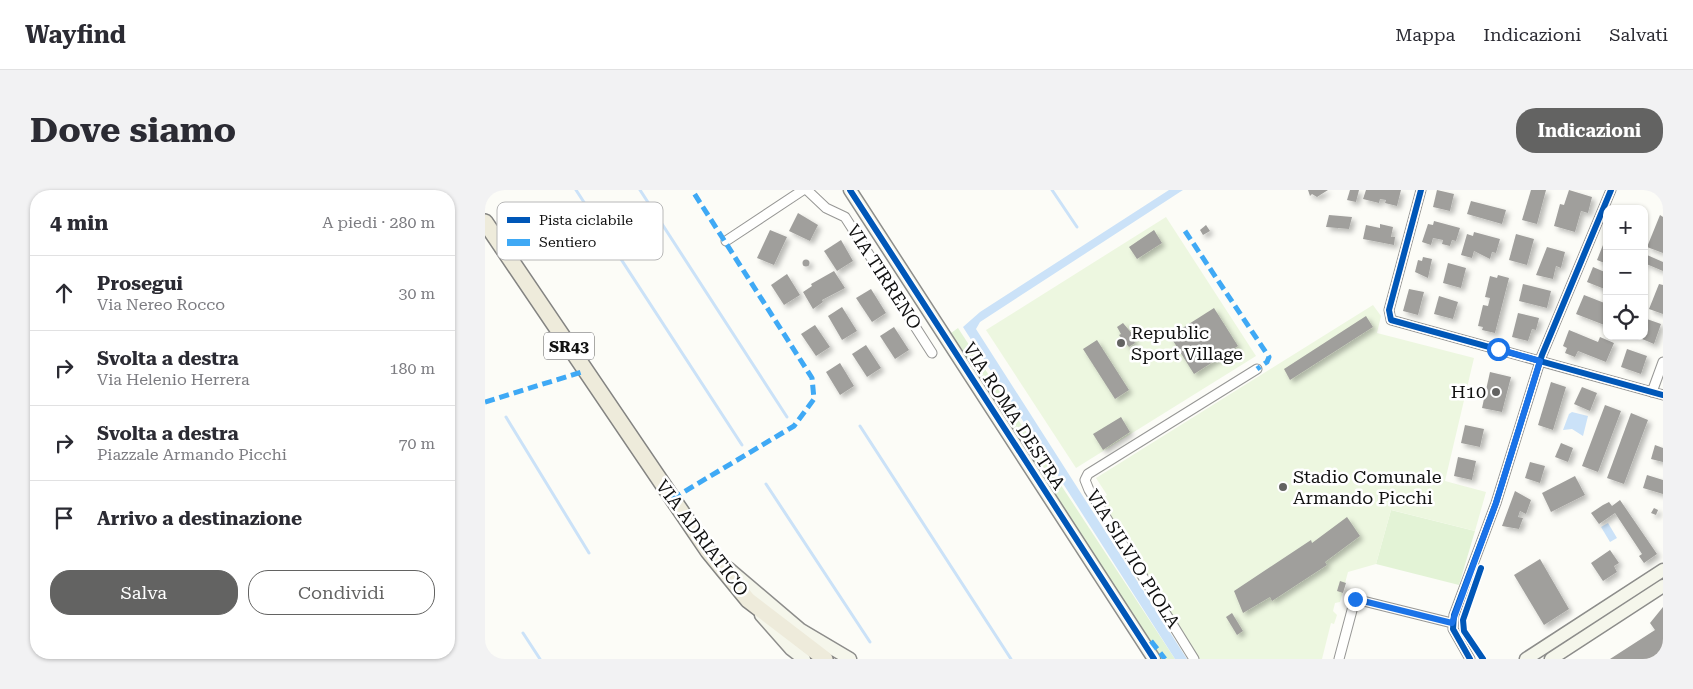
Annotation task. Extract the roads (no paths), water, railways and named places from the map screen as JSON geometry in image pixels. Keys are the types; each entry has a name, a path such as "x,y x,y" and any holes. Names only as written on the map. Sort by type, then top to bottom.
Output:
{"main road":[{"name":"VIA ROMA DESTRA","path":"850,190 1153,659"},
{"name":"VIA ADRIATICO","path":"485,222 497,240"},
{"name":"VIA ADRIATICO","path":"510,260 708,551 748,600 825,659"},
{"path":"708,551 801,630 850,659"},
{"path":"1526,659 1663,570"},
{"path":"1551,659 1663,586"},
{"path":"748,600 791,648 804,659"}],"street":[{"path":"726,240 803,190"},
{"name":"VIA TIRRENO","path":"807,190 826,208 845,217 932,353"},
{"path":"1421,190 1389,310 1389,318 1663,395"},
{"path":"1470,659 1456,637 1452,623 1496,503 1540,361 1611,190"},
{"path":"1652,392 1663,362"},
{"name":"VIA SILVIO PIOLA","path":"1195,659 1089,490 1085,480 1088,474 1257,369"},
{"path":"1339,659 1355,599 1452,623"}],"water":[{"path":"1169,190 1183,190 980,322 976,329 1187,659 1175,659 963,327 980,312"},
{"path":"1572,412 1588,416 1583,436 1572,429 1563,430 1569,414"},
{"path":"1608,523 1617,538 1610,542 1601,527"}],"waterway":[{"path":"576,190 584,202"},
{"path":"640,190 648,202"},
{"path":"1052,190 1077,227"},
{"path":"663,226 787,417"},
{"path":"622,260 742,445"},
{"path":"506,417 589,553"},
{"path":"860,426 1011,659"},
{"path":"766,484 870,642"},
{"path":"523,633 540,659"}],"place":[{"name":"Republic Sport Village","path":"1121,343"},
{"name":"H10","path":"1496,392"},
{"name":"Stadio Comunale Armando Picchi","path":"1283,487"}]}
